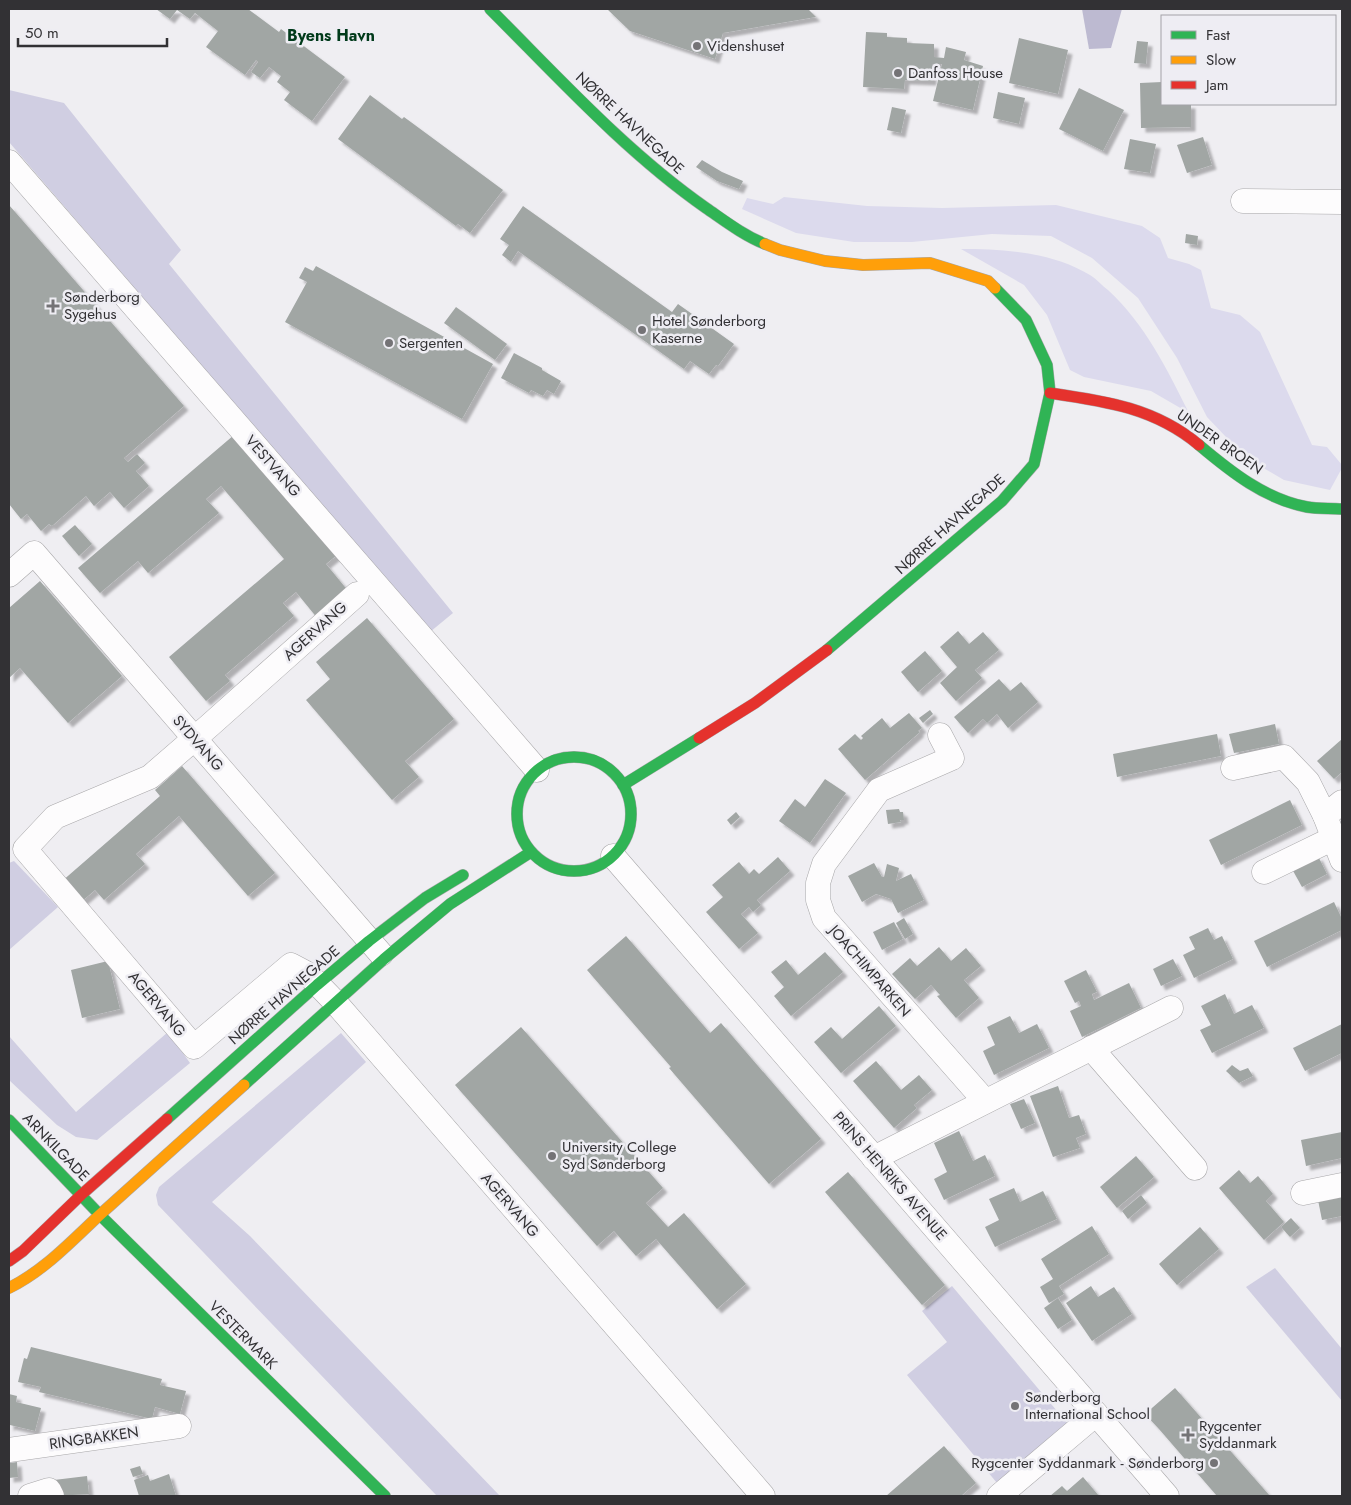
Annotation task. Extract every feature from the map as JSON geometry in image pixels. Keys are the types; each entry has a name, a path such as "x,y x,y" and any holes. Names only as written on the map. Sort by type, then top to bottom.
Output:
{"street":[{"name":"NØRRE HAVNEGADE","path":"490,9 625,143 679,189 732,226 756,240 780,250 825,261 863,265 930,263 988,281 1026,320 1047,365 1050,393 1034,464 1002,501 814,662 755,703 623,785"},
{"name":"VESTVANG","path":"9,162 537,770"},
{"path":"1243,201 1342,202"},
{"name":"UNDER BROEN","path":"1050,393 1100,400 1138,410 1169,423 1193,439 1234,474 1277,498 1305,506 1342,509"},
{"name":"SYDVANG","path":"9,575 34,553 377,950"},
{"name":"AGERVANG","path":"357,594 150,777 56,817 26,849 194,1047 291,965 308,974 335,1002 763,1496"},
{"name":"JOACHIMPARKEN","path":"940,735 952,758 879,790 824,864 818,883 818,900 824,918 985,1101"},
{"path":"566,757 583,757 599,762 613,772 623,785 630,803 630,822 625,841 612,856 597,866 580,871 562,870 545,864 518,841 518,802 525,784 537,770 551,761 566,757"},
{"path":"1233,768 1284,757 1334,809 1334,838 1342,860"},
{"path":"1264,872 1334,838"},
{"name":"NØRRE HAVNEGADE","path":"9,1261 23,1251 81,1195 317,985 377,950 531,852"},
{"name":"PRINS HENRIKS AVENUE","path":"612,856 1167,1496"},
{"name":"NØRRE HAVNEGADE","path":"9,1288 18,1284 64,1250 100,1215 335,1002 377,950 426,898 474,868"},
{"path":"874,1158 1170,1008"},
{"path":"1091,1048 1195,1168"},
{"name":"ARNKILGADE","path":"9,1120 81,1195"},
{"path":"1303,1193 1342,1185"},
{"name":"VESTERMARK","path":"81,1195 385,1496"},
{"path":"999,1496 1096,1414"},
{"name":"RINGBAKKEN","path":"9,1450 179,1426"},
{"path":"30,1496 49,1490 52,1496"}],"shaded area":[{"path":"1082,9 1122,9 1111,48 1089,49"},
{"path":"9,90 64,103 181,250 169,264 453,613 430,632 9,142"},
{"path":"784,197 867,206 942,208 1056,205 1142,226 1160,238 1168,258 1189,264 1201,270 1211,308 1240,315 1260,332 1312,445 1327,447 1342,465 1342,468 1330,490 1284,480 1245,457 1207,417 1177,358 1138,298 1092,258 1051,236 992,234 912,242 854,242 796,233 742,209 747,198 773,204"},
{"path":"961,249 1027,253 1060,261 1093,277 1121,303 1144,332 1189,413 1151,391 1084,377 1070,370 1047,315 1024,285"},
{"path":"14,861 58,907 9,950 9,863"},
{"path":"168,1032 190,1063 97,1140 76,1137 57,1125 9,1080 9,1036 76,1112"},
{"path":"341,1033 366,1062 212,1202 250,1236 500,1496 437,1496 158,1205 156,1195 159,1187"},
{"path":"1275,1268 1342,1349 1342,1401 1246,1287"},
{"path":"952,1286 1068,1424 997,1483 907,1375 947,1342 922,1311"}],"building":[{"path":"156,9 248,9 279,32 281,29 345,77 312,121 284,100 290,92 277,82 281,76 269,67 260,78 251,72 258,62 256,60 245,75 206,47 218,31 195,13 190,19 177,10 170,19"},
{"name":"Videnshuset","path":"607,9 808,9 816,17 723,33 715,59 630,31"},
{"name":"Danfoss House","path":"866,32 887,33 887,37 907,38 907,43 934,44 934,57 944,58 946,47 966,52 964,60 983,66 973,110 933,101 942,64 932,64 932,81 905,80 904,89 863,87"},
{"path":"1019,38 1068,50 1058,94 1009,83"},
{"path":"1137,41 1148,42 1146,64 1134,63"},
{"path":"1161,82 1161,105 1191,105 1191,127 1141,128 1140,83"},
{"path":"1079,88 1124,110 1103,151 1059,129"},
{"path":"998,92 1025,98 1019,124 993,118"},
{"path":"370,95 402,119 404,117 503,190 470,233 458,224 456,226 338,139"},
{"path":"892,107 906,110 901,133 887,130"},
{"path":"1203,137 1212,165 1187,173 1177,145"},
{"path":"1130,139 1156,144 1150,173 1124,169"},
{"path":"702,160 722,172 743,181 739,189 717,181 696,167"},
{"name":"Sønderborg Sygehus","path":"9,205 184,406 124,458 128,462 137,454 145,463 136,471 149,486 124,508 110,492 94,506 86,496 52,526 49,524 41,531 27,514 21,519 9,504"},
{"path":"523,206 672,312 678,304 734,344 718,366 716,365 709,374 690,361 684,369 518,251 511,262 502,255 509,245 500,239"},
{"path":"1186,234 1198,236 1197,245 1185,243"},
{"name":"Sergenten","path":"316,266 493,364 462,419 285,322 307,282 299,278 305,267 313,271"},
{"path":"456,307 507,344 495,360 444,323"},
{"path":"514,353 561,381 554,394 547,390 543,396 531,390 529,393 501,378"},
{"path":"234,435 337,555 326,564 349,592 318,619 296,592 283,603 294,616 225,675 230,681 206,701 169,657 284,559 221,486 206,499 219,513 148,573 138,561 100,593 78,568"},
{"path":"75,525 92,544 79,556 62,536"},
{"path":"40,581 122,676 68,723 20,668 9,678 9,608"},
{"path":"367,618 454,719 405,761 419,777 392,800 306,700 330,679 316,662"},
{"path":"958,631 969,644 983,632 999,650 975,670 982,678 956,701 940,683 957,667 940,647"},
{"path":"925,651 942,671 918,692 901,672"},
{"path":"999,679 1010,691 1021,682 1038,702 1008,728 997,714 987,723 983,719 968,733 954,717"},
{"path":"930,710 933,714 923,723 919,718"},
{"path":"909,713 922,728 918,731 920,732 865,780 838,749 855,734 861,740 863,738 861,736 882,718 890,728"},
{"path":"1275,724 1279,744 1234,753 1229,734"},
{"path":"1217,734 1221,756 1117,777 1113,754"},
{"path":"1342,739 1342,772 1334,779 1317,761"},
{"path":"182,766 275,873 248,896 179,816 136,854 145,864 104,900 95,890 80,903 61,882 160,796 155,790"},
{"path":"825,779 846,793 810,843 779,821 795,799 805,807"},
{"path":"1290,800 1302,825 1221,865 1209,840"},
{"path":"899,809 900,812 903,812 904,820 888,824 886,810"},
{"path":"736,812 740,817 731,825 727,820"},
{"path":"1318,856 1327,874 1302,887 1292,869"},
{"path":"778,857 790,871 757,900 761,905 753,912 749,907 741,914 758,933 739,949 706,912 723,897 712,885 739,862 749,874 754,869 759,874"},
{"path":"874,863 882,877 884,877 887,864 899,868 896,881 911,874 924,900 898,913 891,899 876,894 862,902 848,876"},
{"path":"1334,902 1342,919 1342,930 1267,967 1254,941"},
{"path":"904,918 913,934 905,939 896,923"},
{"path":"894,922 903,939 882,950 873,932"},
{"path":"1208,928 1214,940 1222,936 1233,959 1194,978 1183,955 1195,949 1189,937"},
{"path":"626,936 710,1033 721,1023 821,1139 769,1184 587,970"},
{"path":"939,947 951,961 966,948 981,966 964,980 979,998 956,1018 937,996 940,995 931,985 915,999 892,974 910,958 917,966"},
{"path":"825,952 843,972 791,1016 774,996 784,987 771,972 786,960 798,975"},
{"path":"1173,959 1182,976 1161,986 1153,969"},
{"path":"108,961 120,1009 82,1018 71,970"},
{"path":"1086,970 1097,992 1092,994 1094,1000 1129,983 1141,1008 1082,1037 1070,1011 1081,1006 1079,1001 1075,1003 1064,981"},
{"path":"1225,994 1234,1014 1252,1005 1264,1028 1212,1053 1200,1030 1211,1025 1201,1006"},
{"path":"879,1006 896,1026 841,1073 814,1042 831,1027 842,1039"},
{"path":"1010,1016 1019,1033 1037,1024 1049,1048 994,1075 983,1051 995,1045 987,1027"},
{"path":"1342,1024 1342,1053 1305,1071 1293,1048"},
{"path":"521,1027 663,1188 646,1203 668,1227 684,1213 746,1284 717,1309 656,1239 636,1256 614,1231 597,1246 455,1085"},
{"path":"876,1061 901,1090 919,1075 932,1090 914,1105 917,1108 894,1128 853,1081"},
{"path":"1232,1065 1240,1071 1248,1068 1253,1076 1239,1083 1226,1071"},
{"path":"1058,1086 1069,1118 1079,1115 1086,1134 1076,1138 1080,1148 1053,1157 1030,1096"},
{"path":"1024,1099 1035,1123 1021,1129 1010,1104"},
{"path":"959,1131 973,1161 985,1155 995,1176 944,1200 934,1179 947,1172 934,1143"},
{"path":"1342,1132 1342,1158 1306,1166 1301,1140"},
{"path":"1136,1156 1154,1177 1117,1208 1100,1187"},
{"path":"1239,1170 1250,1183 1258,1176 1273,1194 1266,1201 1284,1222 1264,1240 1219,1188"},
{"path":"848,1172 945,1285 922,1305 825,1192"},
{"path":"1014,1188 1020,1202 1043,1191 1057,1219 995,1247 985,1227 999,1220 989,1199"},
{"path":"1141,1195 1147,1203 1128,1219 1122,1211"},
{"path":"1342,1195 1342,1216 1322,1220 1318,1200"},
{"path":"1291,1218 1300,1228 1290,1237 1281,1227"},
{"path":"1092,1226 1109,1254 1059,1286 1064,1294 1049,1303 1040,1287 1053,1279 1041,1259"},
{"path":"1200,1227 1219,1249 1177,1285 1159,1264"},
{"path":"1091,1286 1098,1297 1114,1287 1132,1314 1092,1341 1066,1303"},
{"path":"1058,1298 1072,1320 1058,1329 1044,1308"},
{"path":"31,1347 162,1379 160,1385 186,1391 180,1414 155,1407 152,1419 39,1392 41,1387 18,1382 24,1358 27,1359"},
{"name":"Rygcenter Syddanmark - Sønderborg","path":"1175,1388 1270,1496 1217,1496 1145,1414"},
{"path":"9,1394 17,1396 16,1402 41,1408 35,1431 10,1425 9,1428"},
{"path":"944,1446 976,1483 961,1496 886,1496"},
{"path":"17,1462 18,1477 9,1478 9,1463"},
{"path":"140,1466 143,1474 133,1477 130,1469"},
{"path":"169,1474 176,1496 139,1496 134,1480 148,1475 150,1481"},
{"path":"87,1476 89,1494 56,1496 54,1480"},
{"path":"1083,1477 1099,1496 1050,1496 1062,1486 1067,1491"}],"traffic: fast":[{"path":"490,9 568,88 648,163 720,218 765,244"},
{"path":"827,650 1002,501 1034,464 1050,393 1047,365 1026,320 995,288"},
{"path":"1199,445 1249,483 1277,498 1307,507 1342,509"},
{"path":"623,785 699,738"},
{"path":"574,757 596,761 614,774 627,792 631,814 627,836 614,854 596,867 574,871 552,867 534,854 521,836 517,814 521,792 534,774 552,761 574,757"},
{"path":"244,1085 384,959 450,904 531,852"},
{"path":"167,1119 369,941 425,898 463,875"},
{"path":"9,1120 100,1215 385,1496"}],"traffic: slow":[{"path":"765,244 780,250 825,261 863,265 930,263 988,281 995,288"},
{"path":"9,1288 48,1263 244,1085"}],"traffic: jam":[{"path":"1050,393 1110,403 1147,414 1182,432 1199,445"},
{"path":"699,738 755,703 827,650"},
{"path":"9,1261 23,1251 81,1195 167,1119"}],"place":[{"name":"Videnshuset","path":"697,46"},
{"name":"Danfoss House","path":"898,73"},
{"name":"Sønderborg Sygehus","path":"53,306"},
{"name":"Hotel Sønderborg Kaserne","path":"642,330"},
{"name":"Sergenten","path":"389,343"},
{"name":"University College Syd Sønderborg","path":"552,1156"},
{"name":"Sønderborg International School","path":"1015,1406"},
{"name":"Rygcenter Syddanmark","path":"1188,1435"},
{"name":"Rygcenter Syddanmark - Sønderborg","path":"1214,1463"}],"district":[{"name":"Byens Havn","path":"331,35"}]}
